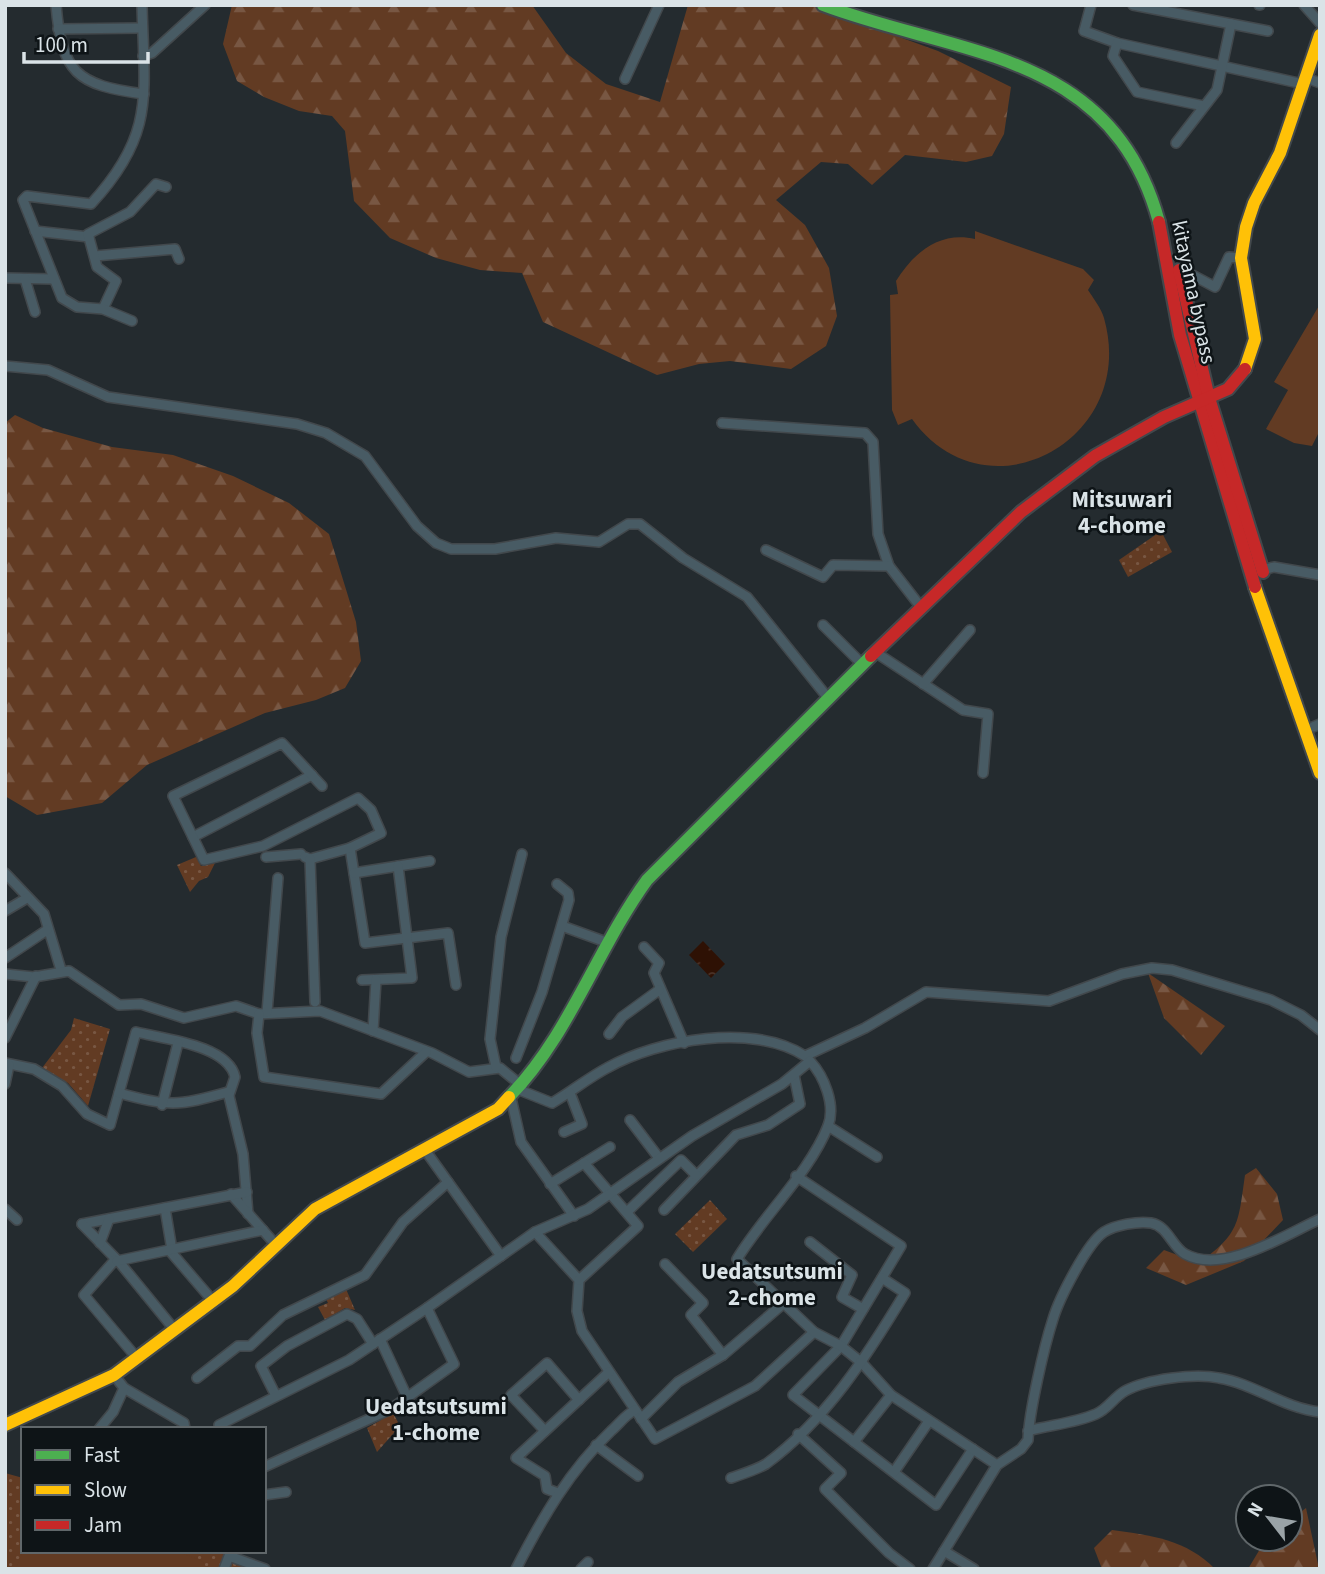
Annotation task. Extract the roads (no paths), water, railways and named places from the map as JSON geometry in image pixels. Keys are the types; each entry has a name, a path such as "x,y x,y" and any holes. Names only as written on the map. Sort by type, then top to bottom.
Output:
{"main road":[{"name":"kitayama bypass","path":"823,5 854,19 966,47 1032,70 1065,89 1111,132 1143,178 1164,234 1174,313 1320,744"},
{"name":"kitayama bypass","path":"840,5 861,14 993,45 1020,55 1058,75 1089,97 1113,120 1151,176 1169,219 1204,400 1320,773"},
{"path":"5,1425 114,1375 213,1301 315,1209 487,1117 518,1092 537,1069 606,942 647,880 672,851 920,606 1021,512 1068,474 1164,417 1228,389 1245,369 1255,338 1241,258 1254,203 1279,156 1320,35"}],"street":[{"path":"56,5 64,56 79,75 92,82 144,94"},
{"path":"132,321 103,309 94,311 69,303 62,298 23,206 23,200 27,196 91,204 118,175 138,133 144,94 142,5"},
{"path":"143,56 152,53 205,5"},
{"path":"625,79 659,5"},
{"path":"1091,5 1084,31 1116,43 1320,83"},
{"path":"1133,5 1268,31"},
{"path":"1304,5 1320,23"},
{"path":"1176,143 1217,90 1231,24"},
{"path":"58,29 142,28"},
{"path":"1116,43 1113,56 1137,92 1205,106"},
{"path":"103,309 116,281 97,267 89,237 91,231 130,212 156,184 166,187"},
{"path":"35,231 89,237"},
{"path":"95,256 175,249 179,259"},
{"path":"1178,267 1215,287 1229,257 1241,258"},
{"path":"5,278 54,279"},
{"path":"25,278 35,312"},
{"path":"5,366 48,370 108,397 297,424 326,433 365,456 417,526 436,543 451,549 495,549 556,538 599,542 628,524 640,524 683,558 747,597 828,698"},
{"path":"722,423 865,433 873,442 878,534 888,566 920,606"},
{"path":"766,550 823,577 833,565 888,566"},
{"path":"1262,570 1274,567 1320,575"},
{"path":"823,625 862,664"},
{"path":"923,684 970,630"},
{"path":"875,652 962,710 988,714 983,773"},
{"path":"266,857 305,857 350,848 381,833 371,810 358,798 338,804 263,846 204,860 173,796 282,743 322,786"},
{"path":"193,836 312,775"},
{"path":"350,848 365,943 448,933 456,985"},
{"path":"522,854 501,937 490,1039 496,1068 518,1092 552,1103 608,1067 684,1043 725,1038 768,1040 791,1047 805,1056 865,1028 926,992 1049,1002 1122,974 1152,968 1172,970 1271,1000 1301,1015 1320,1030"},
{"path":"305,857 315,1002"},
{"path":"354,873 430,861"},
{"path":"362,980 412,978 398,866"},
{"path":"5,873 44,914 61,970"},
{"path":"278,878 263,1013 257,1033 264,1077 382,1094 426,1052"},
{"path":"516,1058 542,992 569,900 568,892 557,884"},
{"path":"5,911 27,898"},
{"path":"562,926 606,942"},
{"path":"5,958 47,930"},
{"path":"644,947 659,963 654,973 659,990 684,1043"},
{"path":"5,974 36,976 61,970 78,976 119,1005 141,1004 184,1018 236,1006 263,1013 320,1011 426,1052 469,1072 496,1068"},
{"path":"5,1038 36,976"},
{"path":"373,1031 376,980"},
{"path":"608,1034 622,1017 659,990"},
{"path":"5,1084 7,1064 34,1069 70,1092 87,1114 110,1125 136,1032 210,1052 231,1065 235,1077 229,1095 243,1154 248,1214"},
{"path":"162,1105 178,1043"},
{"path":"219,1425 349,1360 535,1233 574,1216 673,1148 749,1102 769,1093 810,1061 817,1068 829,1101 828,1126 737,1259 814,1332 841,1346 862,1363 891,1395 997,1465"},
{"path":"664,1210 736,1135 768,1125 800,1104 794,1074"},
{"path":"518,1092 521,1142 574,1216"},
{"path":"119,1093 162,1105 178,1105 229,1095"},
{"path":"564,1132 582,1124 569,1093"},
{"path":"630,1121 659,1158"},
{"path":"828,1126 877,1157"},
{"path":"550,1184 610,1147"},
{"path":"673,1148 695,1175"},
{"path":"425,1150 501,1256"},
{"path":"627,1212 681,1160"},
{"path":"584,1163 638,1226 579,1280 577,1311 582,1331 654,1439 755,1386 814,1332"},
{"path":"796,1176 901,1246 841,1346 793,1395 936,1505 973,1450"},
{"path":"197,1378 238,1346 250,1346 283,1315 365,1276 403,1222 448,1181"},
{"path":"174,1329 82,1224 247,1192"},
{"path":"232,1194 276,1245"},
{"path":"164,1208 171,1250 213,1301"},
{"path":"5,1209 18,1220"},
{"path":"100,1243 110,1219"},
{"path":"933,1569 997,1465 1021,1450 1028,1440 1053,1318 1094,1242 1104,1232 1122,1226 1152,1223 1165,1230 1182,1253 1196,1259 1221,1260 1247,1253 1320,1219"},
{"path":"136,1357 84,1295 116,1260 263,1230"},
{"path":"535,1233 579,1280"},
{"path":"810,1242 852,1275 842,1297 863,1309"},
{"path":"665,1264 703,1303 691,1315 723,1355"},
{"path":"731,1478 764,1465 819,1415 862,1363 905,1293 882,1278"},
{"path":"641,1419 678,1382 723,1355 784,1303"},
{"path":"266,1466 391,1409 454,1364 427,1308"},
{"path":"276,1396 261,1366 287,1346 347,1314 356,1318 377,1342 407,1397"},
{"path":"545,1431 511,1395 547,1363 579,1400"},
{"path":"558,1493 547,1489 545,1476 516,1458 610,1372"},
{"path":"114,1375 124,1388 184,1423 185,1427"},
{"path":"1028,1431 1092,1416 1104,1411 1124,1392 1133,1389 1199,1375 1233,1382 1287,1406 1320,1412"},
{"path":"101,1427 113,1412 124,1388"},
{"path":"854,1442 891,1395"},
{"path":"516,1569 558,1493 596,1446 622,1418 635,1410"},
{"path":"894,1472 929,1421"},
{"path":"798,1434 841,1473 825,1489 895,1558 910,1569"},
{"path":"596,1446 638,1476"},
{"path":"266,1495 286,1492"},
{"path":"944,1551 974,1569"},
{"path":"224,1569 229,1556 265,1569"},
{"path":"888,1569 895,1558"}],"water":[{"path":"703,941 725,964 711,978 689,955"}],"district":[{"name":"Mitsuwari 4-chome","path":"1122,512"},
{"name":"Uedatsutsumi 2-chome","path":"772,1284"},
{"name":"Uedatsutsumi 1-chome","path":"436,1419"}]}
